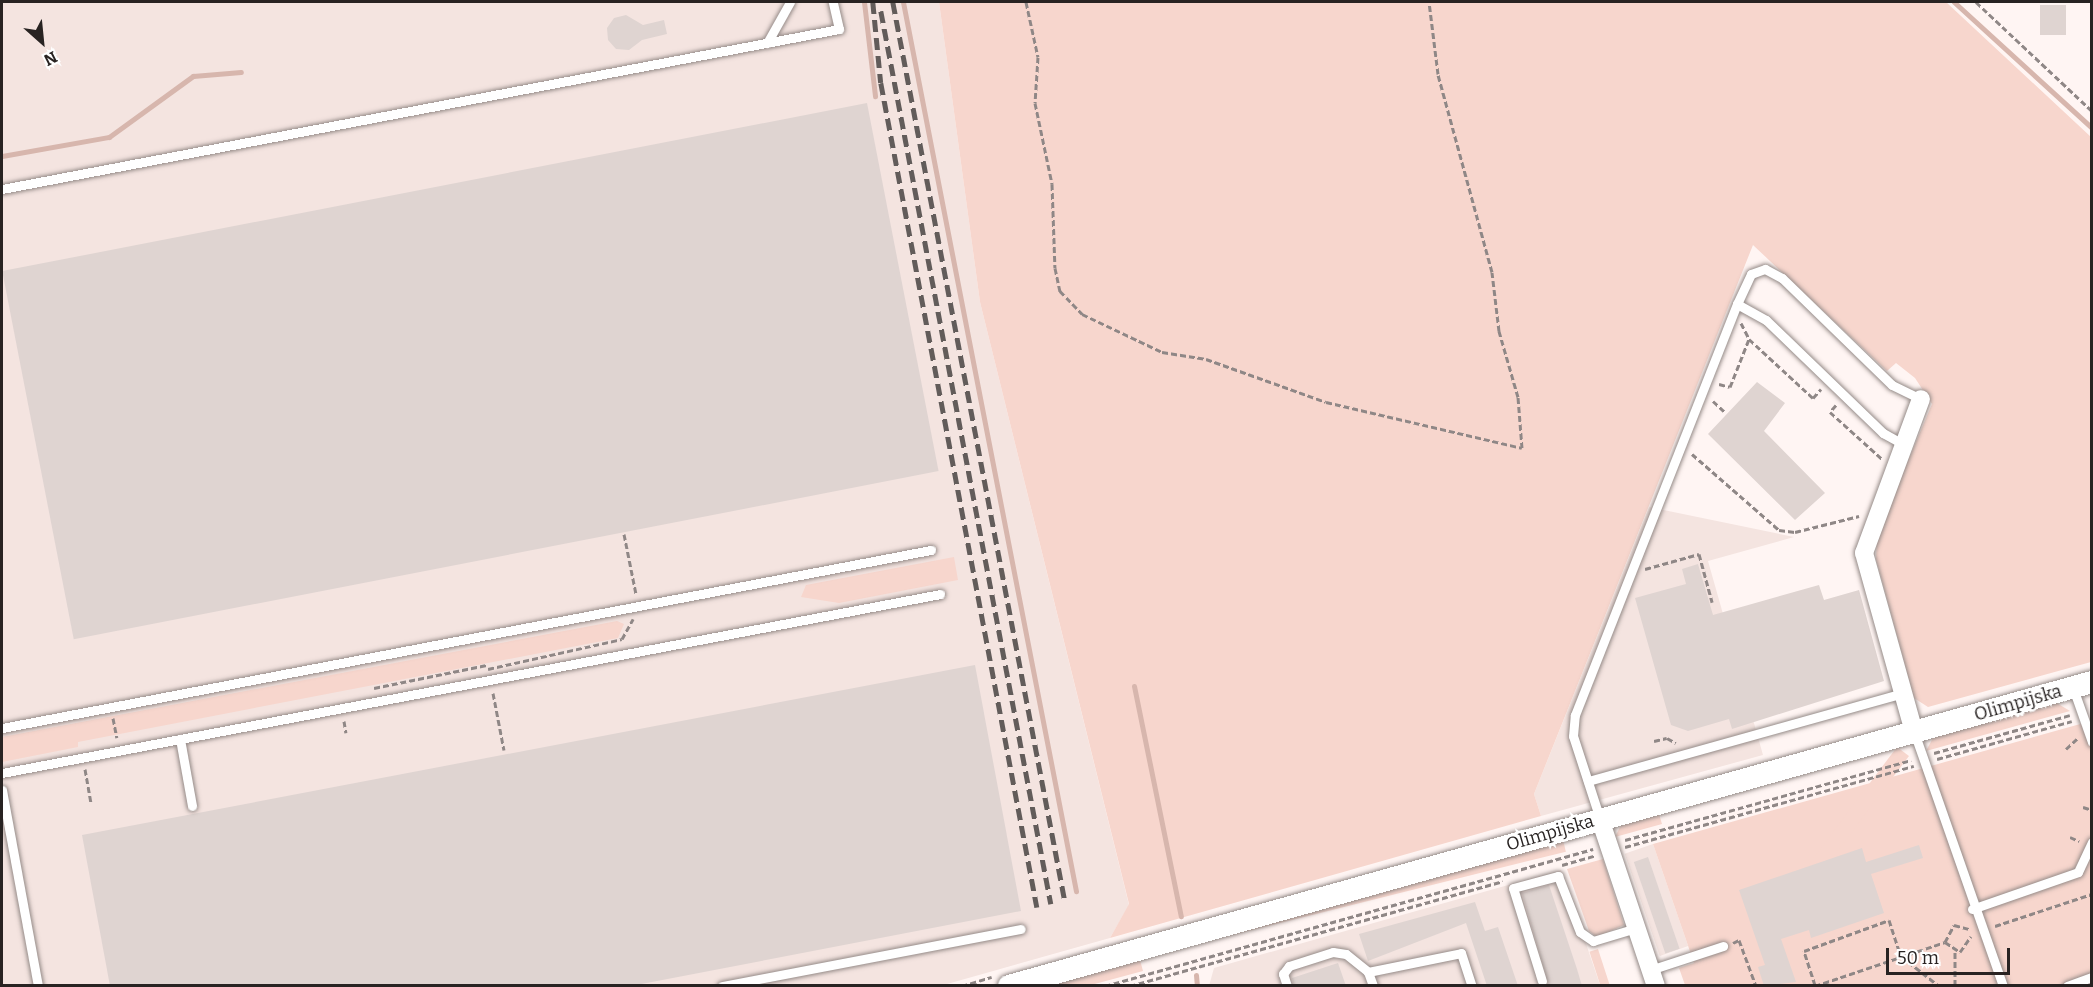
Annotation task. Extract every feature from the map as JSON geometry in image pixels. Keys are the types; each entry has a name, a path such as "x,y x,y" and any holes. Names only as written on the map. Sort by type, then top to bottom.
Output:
{"street":[{"path":"1914,732 1864,553 1921,399"},
{"name":"Olimpijska","path":"1009,986 2082,685"},
{"path":"1600,819 1653,978"}],"lane":[{"path":"767,43 790,2"},
{"path":"2,189 839,29 833,2"},
{"path":"1600,819 1572,725 1630,573 1751,274 1765,268 1782,278 1892,385 1921,399"},
{"path":"1737,304 1766,320 1883,433 1905,444"},
{"path":"2,728 931,550"},
{"path":"2,773 940,594"},
{"path":"2082,685 2091,742"},
{"path":"1588,781 1903,693"},
{"path":"1914,732 1972,909 1976,932 2003,986"},
{"path":"180,738 192,806"},
{"path":"2,790 38,986"},
{"path":"1972,909 2078,872 2091,842"},
{"path":"1542,981 1513,888 1558,876 1580,932 1593,941 1636,928"},
{"path":"722,986 1021,929"},
{"path":"1653,978 1723,946"},
{"path":"1287,986 1283,974 1289,966 1333,952 1346,954 1368,972 1373,986"},
{"path":"1368,972 1461,952 1472,986"},
{"path":"2067,986 2091,977"}],"path":[{"path":"1026,2 1038,57 1035,103 1052,184 1055,268 1060,291 1082,314 1162,352 1206,359 1326,402 1522,448 1518,397 1499,331 1492,272 1438,74 1429,2"},
{"path":"1976,2 2091,111"},
{"path":"1707,410 1718,383 1731,387 1749,339 1813,398 1821,389 1826,394"},
{"path":"1830,398 1836,406 1830,412 1885,463"},
{"path":"1712,399 1725,412"},
{"path":"1695,442 1690,453 1779,530 1795,532 1864,515"},
{"path":"624,534 637,597"},
{"path":"1630,573 1699,554 1712,602"},
{"path":"101,720 112,718 117,738 129,736"},
{"path":"2083,807 2091,810"},
{"path":"1939,986 1901,956 1889,920 1804,951 1815,986 1901,956 1945,942 1954,925 1976,932 2091,894"},
{"path":"1955,951 1968,947 1976,932"},
{"path":"1723,946 1739,940 1756,986"},
{"path":"1945,942 1955,951 1955,986"}],"shaded area":[{"path":"2,2 939,2 980,302 1129,905 1110,938 940,986 2,986"},
{"path":"939,2 1946,2 2091,137 2091,662 1928,707 1914,698 1876,559 1877,534 1932,404 1915,378 1896,363 1887,371 1753,245 1534,794 1541,816 1110,938 1129,904 980,302"},
{"path":"1649,507 1794,537 1708,561 1763,755 1541,816 1534,794"},
{"path":"954,557 958,580 839,603 801,597 806,585"},
{"path":"617,621 624,624 618,638 78,742 78,747 2,762 2,737"},
{"path":"2055,702 2070,711 1926,751 1934,736"},
{"path":"2091,721 2091,985 1685,985 1679,968 1694,963 1653,844"},
{"path":"1897,747 1909,756 1768,944 1756,935"},
{"path":"1659,814 1662,824 1615,837 1621,825"},
{"path":"1563,840 1566,852 1152,955 1149,943"},
{"path":"1653,844 1688,946 1660,956 1625,854"},
{"path":"1603,859 1624,925 1597,937 1589,931 1567,869"},
{"path":"1561,870 1600,985 1209,986 1214,968"},
{"path":"1598,949 1610,985 1601,986 1589,952"},
{"path":"1140,960 1143,971 1091,985 1048,986"}],"building":[{"path":"2040,5 2066,5 2066,35 2040,35"},
{"path":"626,15 643,25 664,20 667,34 642,40 629,50 616,49 608,40 607,28 614,18"},
{"path":"867,103 939,471 74,639 2,271"},
{"path":"1757,382 1785,403 1764,431 1825,493 1795,520 1708,434"},
{"path":"1698,564 1713,615 1819,585 1824,600 1859,590 1884,681 1732,729 1729,719 1688,731 1671,725 1635,598 1686,584 1682,569"},
{"path":"975,665 1021,911 631,986 110,986 82,835"},
{"path":"1919,845 1923,858 1871,874 1884,913 1811,938 1809,930 1781,939 1796,982 1764,986 1758,967 1765,965 1739,890 1862,848 1866,862"},
{"path":"1648,857 1680,949 1665,954 1634,862"},
{"path":"1549,885 1582,986 1549,986 1522,893"},
{"path":"1475,902 1485,931 1498,927 1518,986 1487,986 1466,923 1368,961 1359,934"},
{"path":"1338,963 1346,986 1294,986 1292,978"}],"waterway":[{"path":"864,2 875,96"},
{"path":"903,2 1076,891"},
{"path":"1954,2 2092,128"},
{"path":"2,156 109,137 193,76 241,72"},
{"path":"1134,686 1181,916"},
{"path":"1196,975 1197,986"}],"railway":[{"path":"873,2 881,83 1037,907"},
{"path":"893,2 1065,901"},
{"path":"881,11 1051,904"}]}
